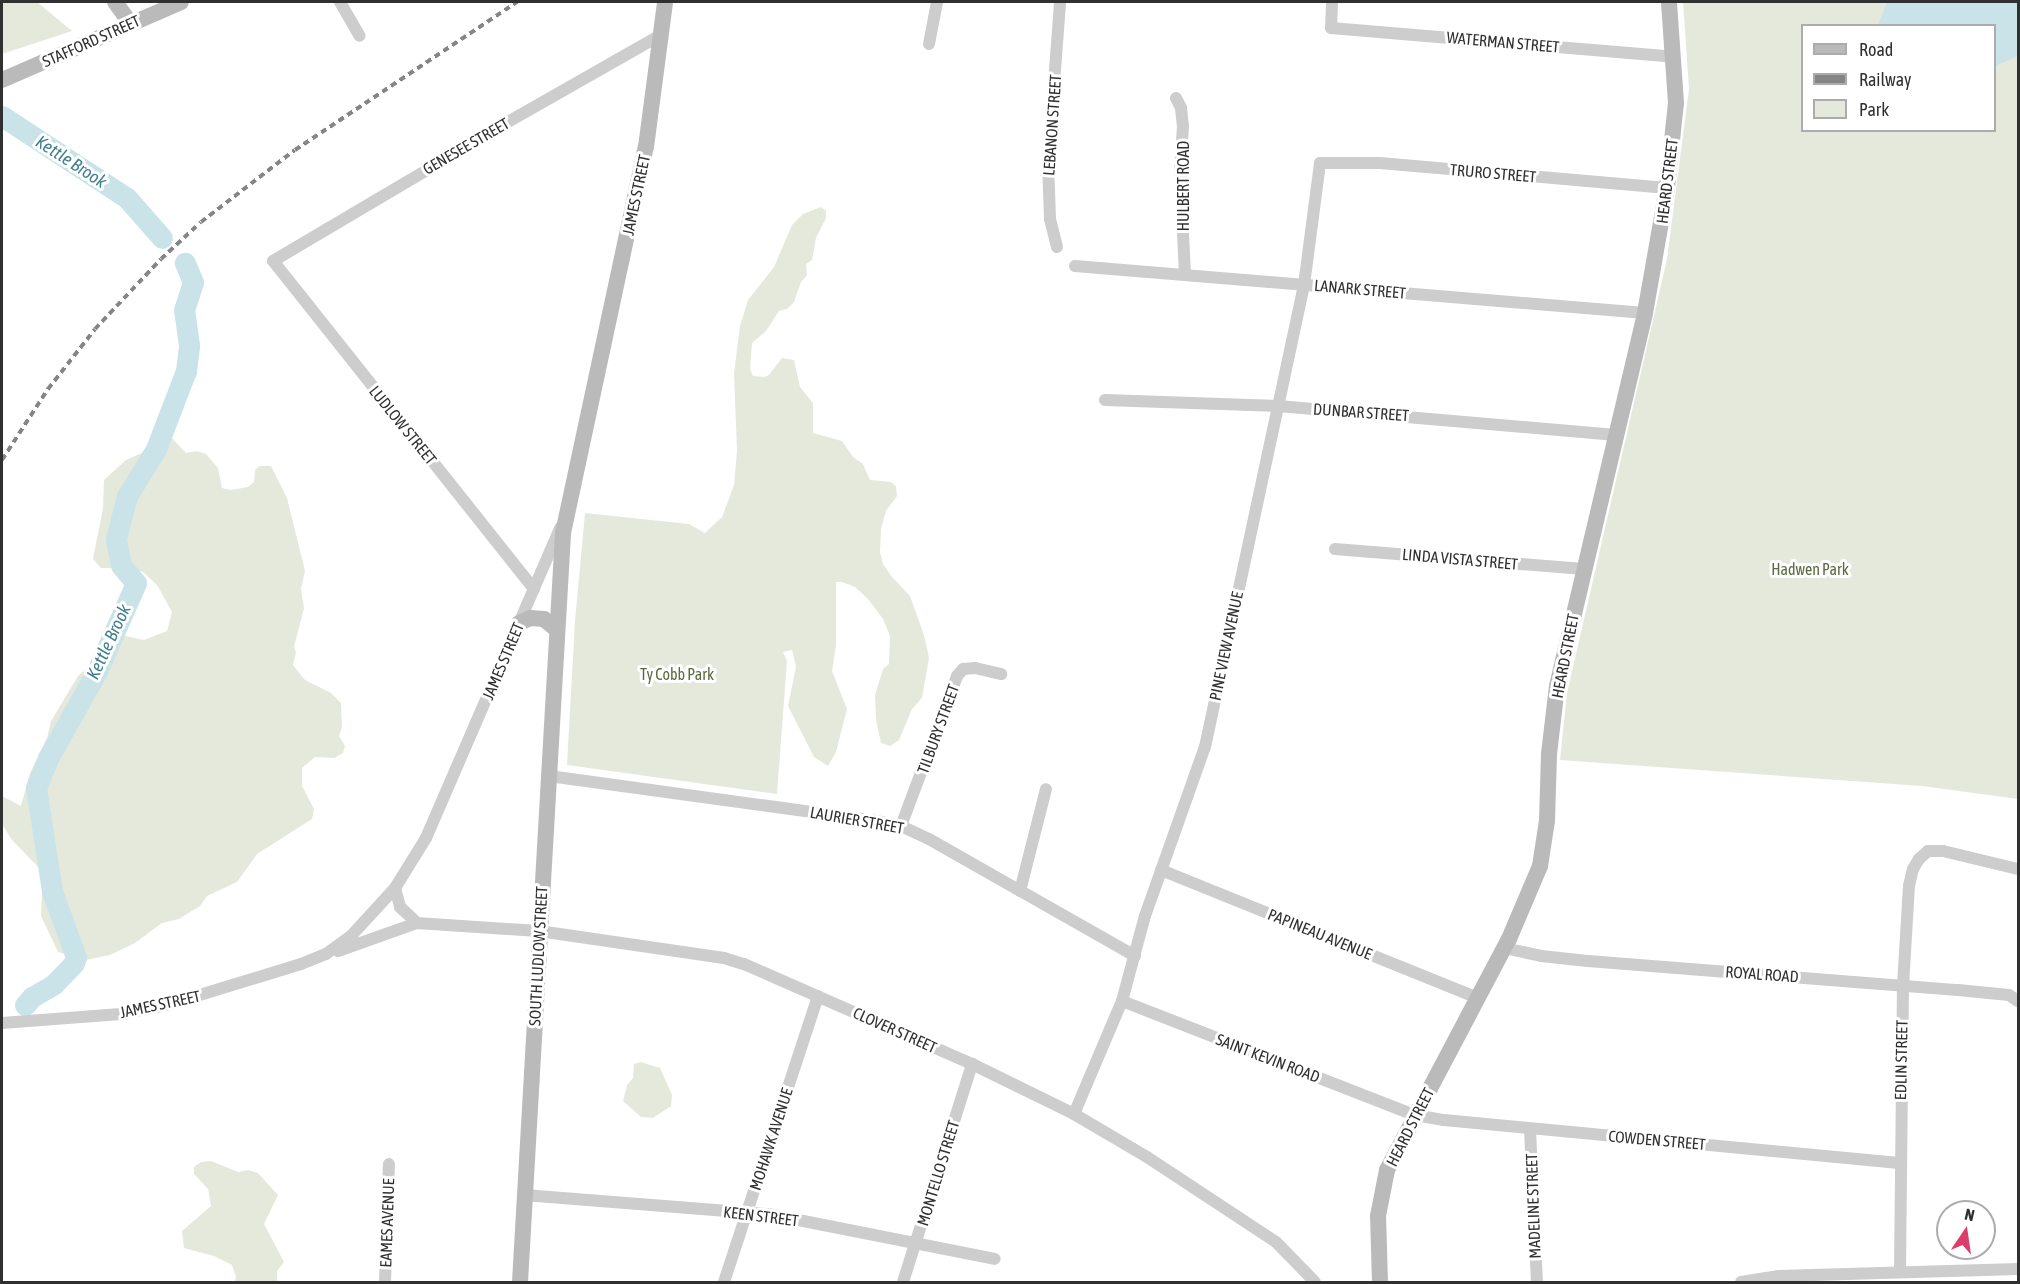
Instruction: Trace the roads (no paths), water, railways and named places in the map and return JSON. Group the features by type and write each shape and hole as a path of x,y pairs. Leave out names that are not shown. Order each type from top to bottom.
{"main road":[{"path":"115,2 130,23"},
{"name":"STAFFORD STREET","path":"2,80 181,2"},
{"name":"JAMES STREET","path":"566,514 646,147 665,2"},
{"name":"HEARD STREET","path":"1380,1282 1379,1201 1391,1161 1504,948 1536,876 1545,844 1549,754 1557,687 1645,313 1667,188 1676,103 1669,2"},
{"name":"SOUTH LUDLOW STREET","path":"520,1282 557,630 566,514"},
{"path":"519,623 530,618 544,619 557,630"}],"street":[{"path":"340,2 360,36"},
{"path":"929,44 937,2"},
{"name":"LEBANON STREET","path":"1057,247 1050,219 1048,163 1060,2"},
{"name":"WATERMAN STREET","path":"1332,2 1331,28 1674,57"},
{"name":"GENESEE STREET","path":"273,261 496,128 661,35"},
{"name":"HULBERT ROAD","path":"1176,98 1181,108 1183,126 1180,172 1185,275"},
{"name":"TRURO STREET","path":"1320,163 1380,163 1667,188"},
{"name":"PINE VIEW AVENUE","path":"1074,1114 1122,1001 1161,870 1205,747 1304,285 1320,163"},
{"name":"LUDLOW STREET","path":"273,261 534,589"},
{"name":"LANARK STREET","path":"1075,266 1645,313"},
{"name":"DUNBAR STREET","path":"1105,400 1278,406 1616,435"},
{"name":"JAMES STREET","path":"2,1023 121,1014 199,997 320,957 356,932 395,888 418,851 439,810 566,514"},
{"name":"LINDA VISTA STREET","path":"1335,549 1584,568"},
{"name":"TILBURY STREET","path":"901,826 957,676 963,669 975,668 1001,674"},
{"name":"LAURIER STREET","path":"549,776 872,820 901,826 923,835 1135,956"},
{"path":"1020,891 1046,789"},
{"name":"EDLIN STREET","path":"1900,1271 1899,1163 1903,986 1912,869 1925,854 1943,851 2019,869"},
{"name":"PAPINEAU AVENUE","path":"1161,870 1478,998"},
{"path":"395,888 400,906 417,923"},
{"name":"CLOVER STREET","path":"320,957 417,923 539,931 724,958 744,964 972,1064 1074,1114 1146,1157 1276,1242 1315,1282"},
{"name":"ROYAL ROAD","path":"1504,948 1541,956 1588,961 2009,995 2019,1000"},
{"name":"MOHAWK AVENUE","path":"724,1282 818,996"},
{"name":"SAINT KEVIN ROAD","path":"1122,1001 1415,1115"},
{"name":"MONTELLO STREET","path":"903,1282 972,1064"},
{"name":"COWDEN STREET","path":"1415,1115 1530,1129 1899,1163"},
{"name":"MADELINE STREET","path":"1530,1129 1537,1282"},
{"name":"EAMES AVENUE","path":"386,1282 389,1164"},
{"name":"KEEN STREET","path":"524,1195 747,1212 995,1259"},
{"path":"1741,1282 1761,1277 1900,1271 1960,1277 2019,1269"}],"water":[{"path":"1887,2 2018,2 2018,56 1996,66 1996,24 1878,24"}],"waterway":[{"name":"Kettle Brook","path":"2,116 127,198 162,238"},
{"name":"Kettle Brook","path":"25,1005 32,997 53,985 74,963 76,957 52,891 36,788 48,758 97,671 136,583 121,565 116,539 127,496 156,449 186,371 189,345 184,310 193,282 185,263"}],"railway":[{"path":"2,460 48,389 95,329 161,259 201,222 295,150 517,2"}],"park label":[{"name":"Hadwen Park","path":"1810,569"},
{"name":"Ty Cobb Park","path":"677,674"}]}
